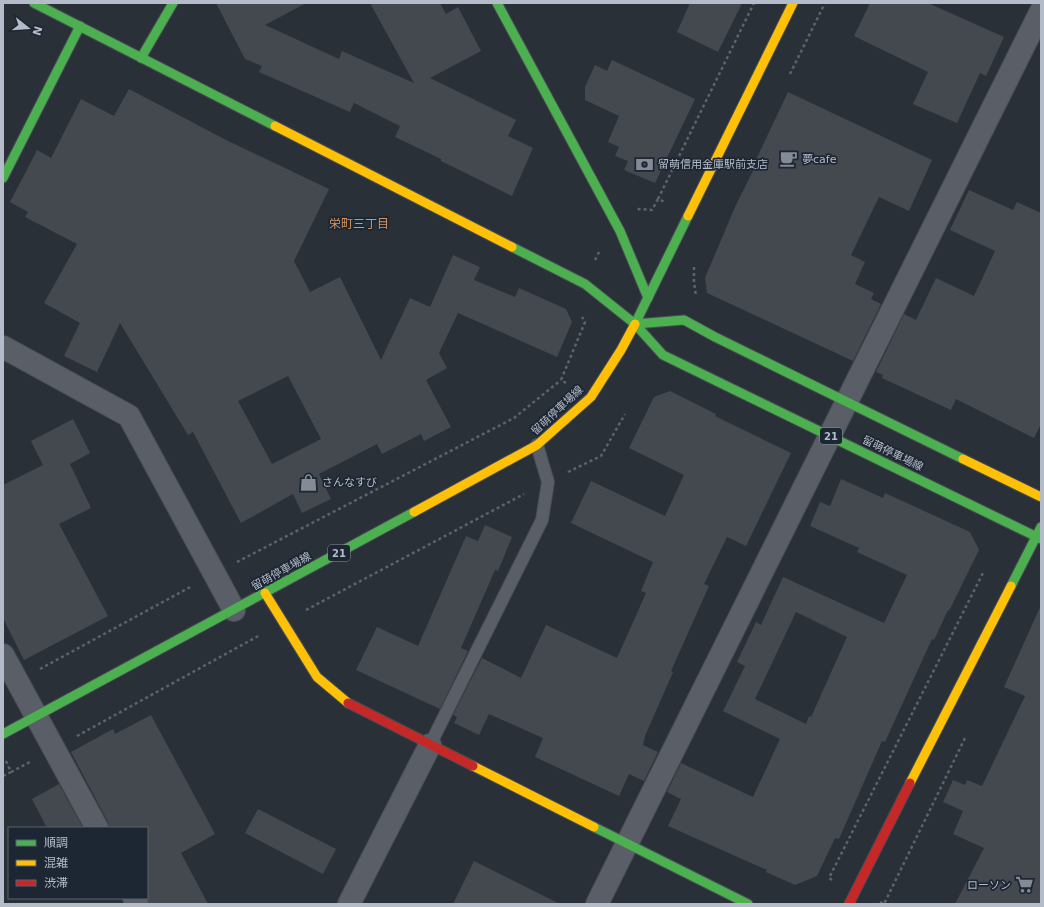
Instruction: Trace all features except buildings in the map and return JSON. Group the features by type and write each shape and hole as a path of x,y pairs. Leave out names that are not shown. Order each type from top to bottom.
{"street":[{"path":"34,3 585,284 634,324 684,320 715,337 1041,496"},
{"path":"141,58 173,3"},
{"path":"497,3 620,231 648,298"},
{"path":"634,324 793,3"},
{"path":"597,904 1041,11"},
{"path":"3,178 80,26"},
{"name":"留萌停車場線","path":"3,734 537,445 591,397 621,350 634,324 663,355 1039,538"},
{"path":"3,347 129,416 234,610"},
{"path":"849,904 1039,538 1041,527"},
{"path":"265,593 317,677 344,701 430,746 748,904"},
{"path":"3,655 38,716 96,827"},
{"path":"349,904 430,746"}],"lane":[{"path":"430,746 542,520 548,482 537,445"}],"path":[{"path":"658,199 754,3"},
{"path":"694,266 694,282 697,299"},
{"path":"18,681 215,574 514,418 561,380"},
{"path":"74,737 284,622 548,482 601,456 625,414"},
{"path":"3,756 11,772"},
{"path":"3,776 32,760"}],"traffic: fast":[{"path":"34,3 275,126"},
{"path":"141,58 173,3"},
{"path":"497,3 620,231 648,298"},
{"path":"3,178 80,26"},
{"path":"512,247 585,284 635,324 688,216"},
{"path":"635,324 684,320 715,337 963,459"},
{"path":"635,324 663,355 1041,539"},
{"path":"3,734 414,512"},
{"path":"1011,586 1041,527"},
{"path":"594,827 748,904"}],"traffic: slow":[{"path":"688,216 793,3"},
{"path":"275,126 512,247"},
{"path":"414,512 537,445 591,397 621,350 635,324"},
{"path":"963,459 1041,497"},
{"path":"910,783 1011,586"},
{"path":"265,593 317,677 348,703"},
{"path":"473,766 594,827"}],"traffic: jam":[{"path":"348,703 473,766"},
{"path":"849,904 910,783"}],"place":[{"name":"夢cafe","path":"789,159"},
{"name":"留萌信用金庫駅前支店","path":"645,164"},
{"name":"さんなすび","path":"309,482"},
{"name":"ローソン","path":"1024,885"}],"district":[{"name":"栄町三丁目","path":"359,224"}]}
